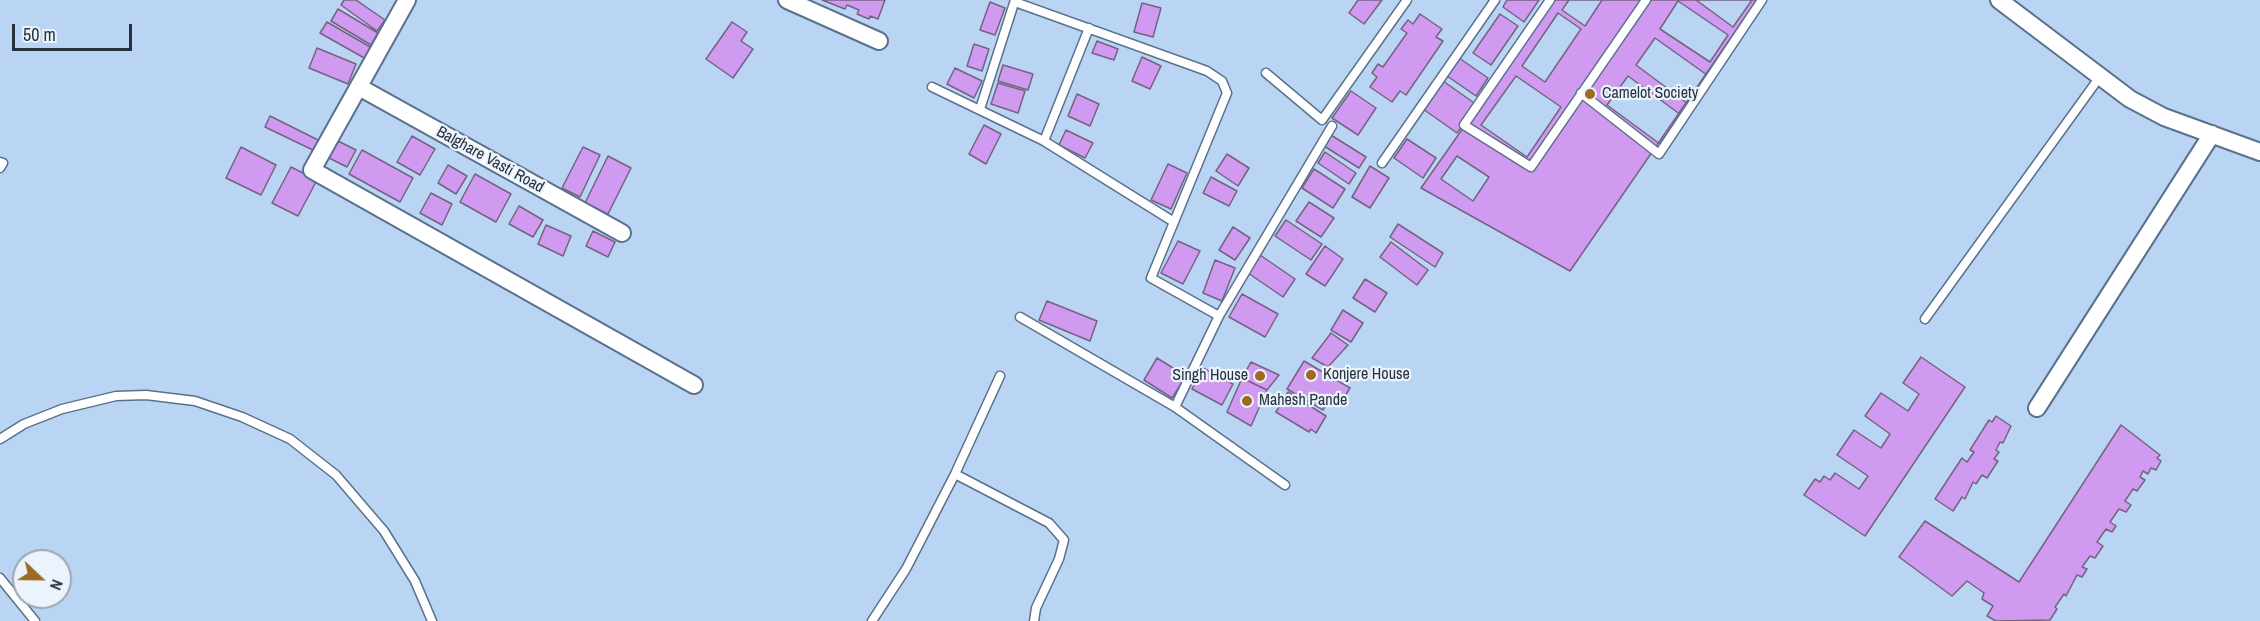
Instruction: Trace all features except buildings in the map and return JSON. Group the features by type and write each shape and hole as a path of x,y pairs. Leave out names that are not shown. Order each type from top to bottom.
{"street":[{"path":"407,0 312,170 694,385"},
{"path":"787,0 879,40"},
{"path":"1999,0 2099,78 2130,99 2164,117 2260,152"},
{"name":"Balghare Vasti Road","path":"359,87 622,233"},
{"path":"2037,408 2212,134"}],"lane":[{"path":"1266,73 1322,120 1407,0"},
{"path":"1382,163 1495,0"},
{"path":"1550,0 1464,125 1532,166 1646,0"},
{"path":"1581,93 1659,154 1762,0"},
{"path":"980,109 1015,1 1207,71 1222,81 1227,93 1151,278 1219,316"},
{"path":"1044,141 1089,28"},
{"path":"1925,319 2099,78"},
{"path":"932,87 1044,141 1174,222"},
{"path":"1175,407 1219,316 1332,126"},
{"path":"0,162 3,163 0,168"},
{"path":"1020,317 1175,407 1285,485"},
{"path":"872,621 906,568 955,474 999,376"},
{"path":"0,439 24,424 62,409 116,396 146,395 195,400 242,417 290,439 336,475 384,531 415,581 432,621"},
{"path":"955,474 1049,523 1064,540 1061,553 1036,608 1034,621"},
{"path":"0,578 35,621"}],"place":[{"name":"Camelot Society","path":"1590,94"},
{"name":"Konjere House","path":"1311,375"},
{"name":"Singh House","path":"1260,376"},
{"name":"Mahesh Pande","path":"1247,401"}]}
